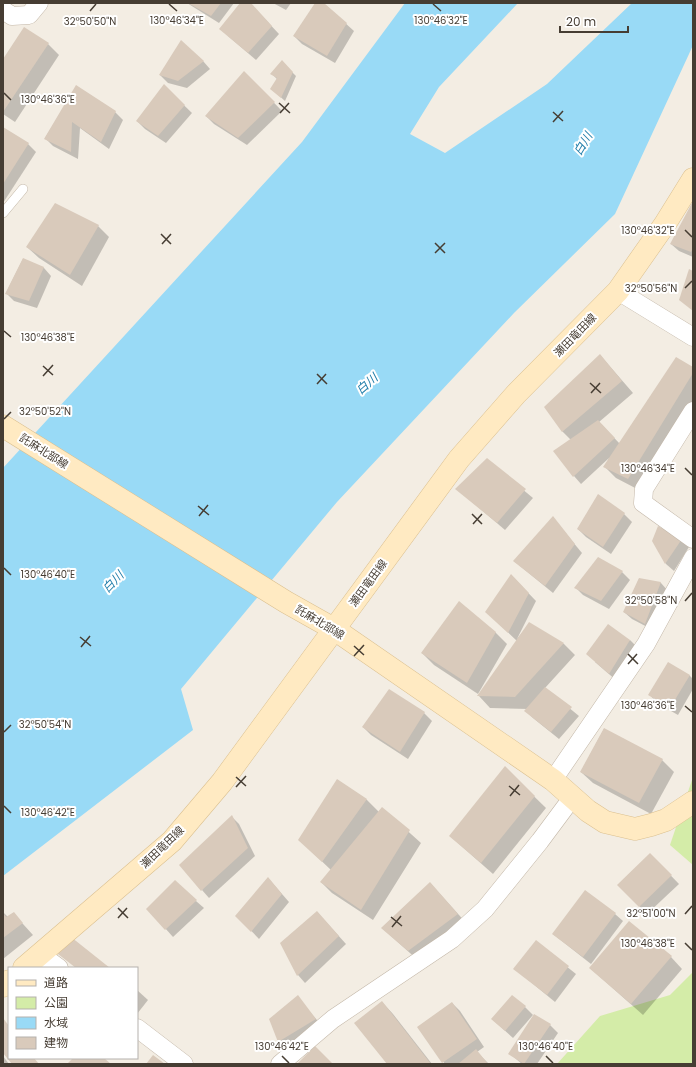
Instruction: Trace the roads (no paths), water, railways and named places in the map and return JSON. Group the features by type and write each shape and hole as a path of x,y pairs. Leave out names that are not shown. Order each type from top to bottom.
{"main road":[{"name":"瀬田竜田線","path":"25,967 172,841 222,782 459,459 516,394 618,291 665,224 693,179"},
{"name":"託麻北部線","path":"8,429 286,602 334,629 553,780 572,798 605,822 635,829 651,826 666,820 693,802"}],"street":[{"path":"3,10 12,16 30,15 39,3"},
{"path":"618,291 693,337"},
{"path":"693,411 644,489 642,503 693,539"},
{"path":"553,780 646,644 693,558"},
{"path":"280,1064 334,1020 452,939 484,909 540,841 572,798"},
{"path":"40,954 58,967"},
{"path":"138,1029 184,1064"}],"lane":[{"path":"3,213 23,189"}],"water":[{"name":"白川","path":"405,3 518,3 439,87 410,134 445,153 547,84 632,3 693,3 693,45 615,214 514,313 337,502 181,689 193,730 3,876 3,468 302,142"}]}
